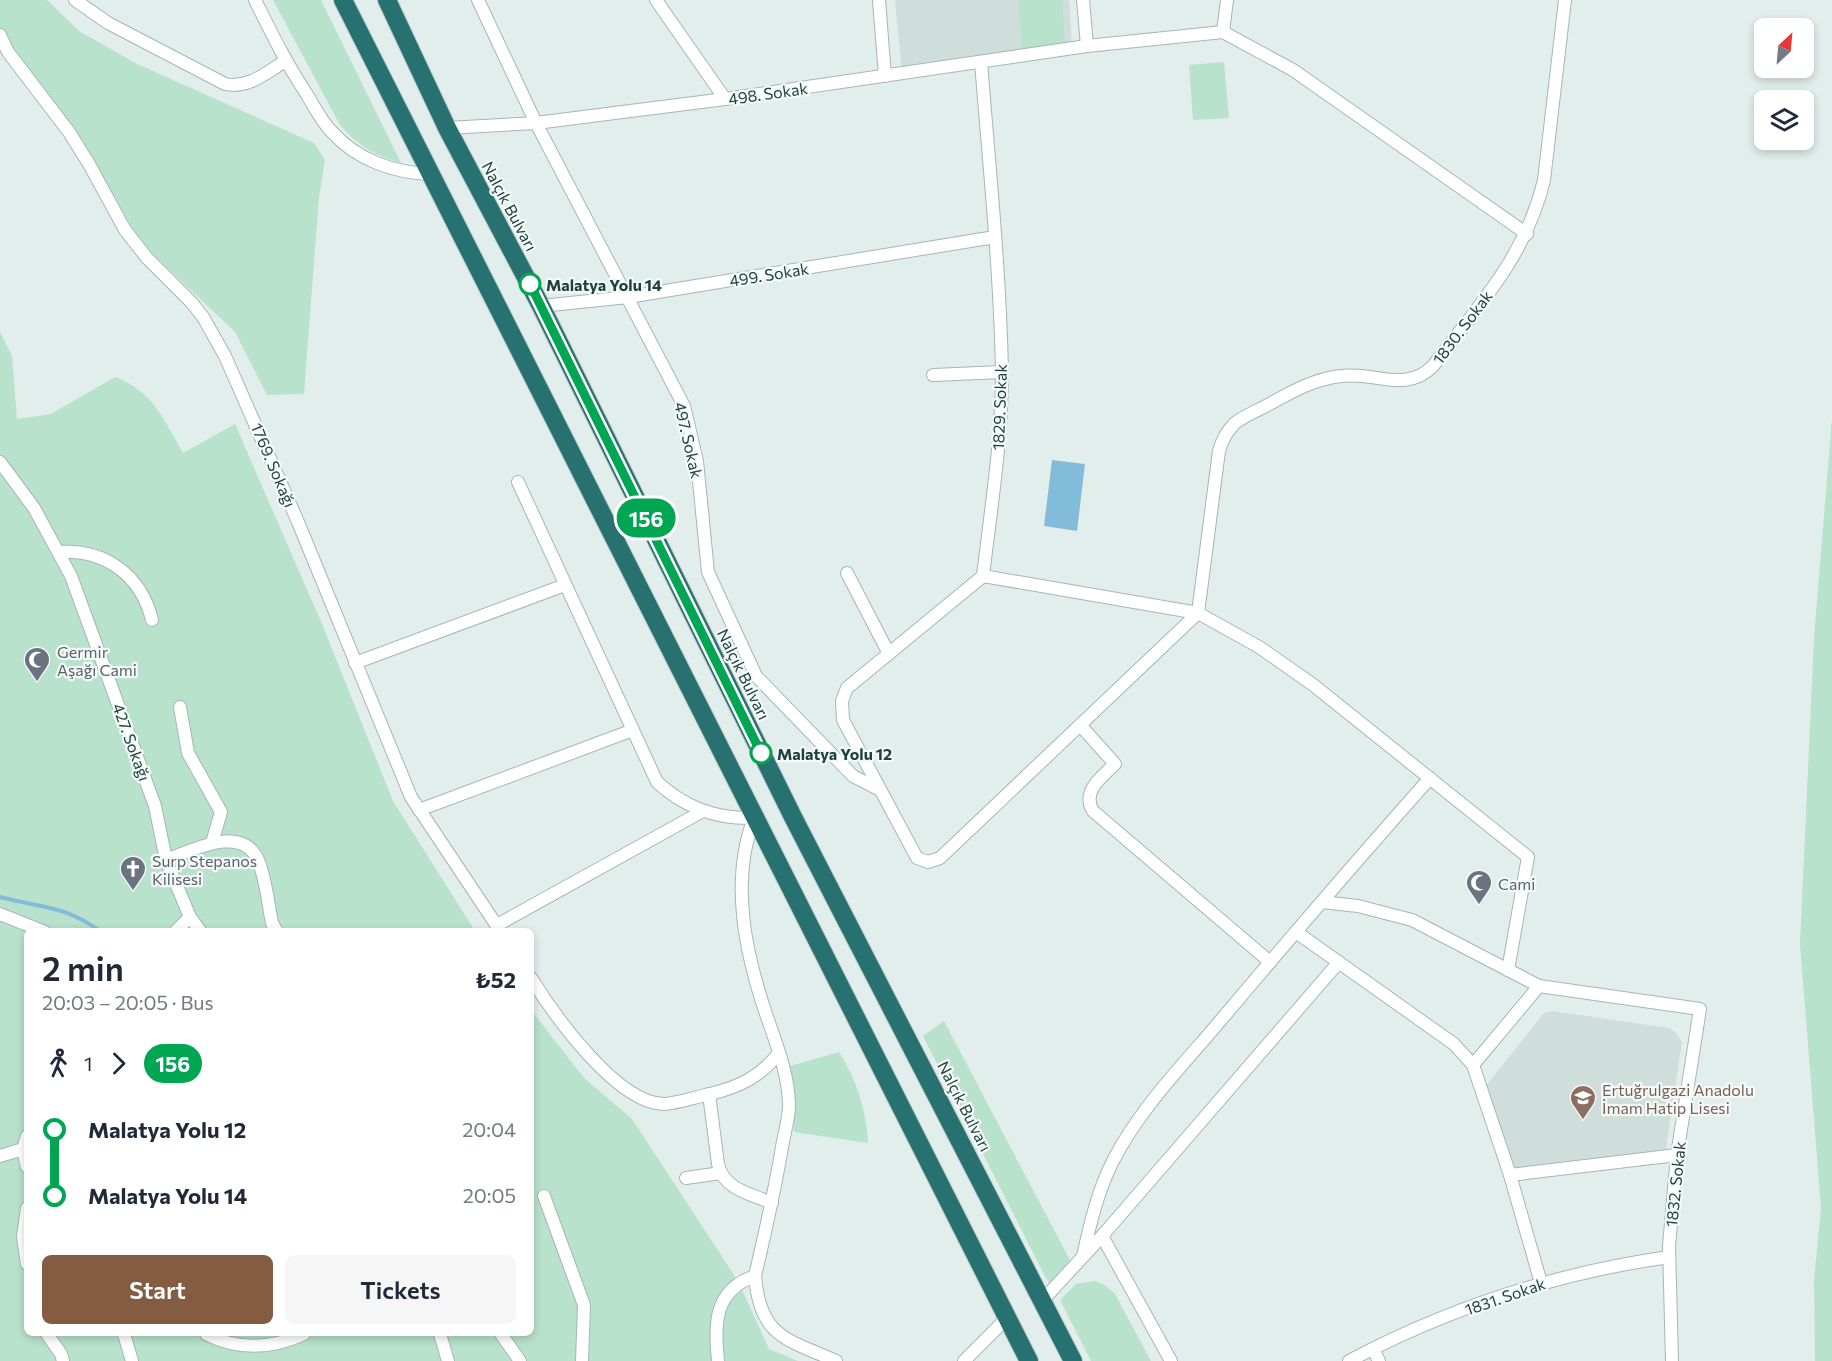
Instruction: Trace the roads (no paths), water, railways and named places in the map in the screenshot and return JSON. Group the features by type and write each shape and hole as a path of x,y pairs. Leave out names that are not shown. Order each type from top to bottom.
{"highway":[{"path":"344,0 1029,1361"},
{"name":"Nalçık Bulvarı","path":"387,0 447,128 541,306 793,817 1073,1361"}],"street":[{"path":"75,0 118,28 225,84 237,86 248,83 285,61"},
{"path":"255,0 285,61 330,130 364,157 390,168 417,174 431,174"},
{"name":"497. Sokak","path":"478,0 536,123 684,406 697,461 708,572 756,676 853,776 880,790"},
{"path":"656,0 725,99"},
{"path":"879,0 885,76"},
{"path":"1083,0 1086,46"},
{"path":"1227,0 1223,32 1271,56 1293,70 1527,234"},
{"name":"1830. Sokak","path":"1198,613 1217,459 1221,443 1230,429 1241,419 1297,389 1328,378 1366,375 1406,381 1422,376 1433,366 1509,266 1527,234 1544,180 1565,0"},
{"name":"498. Sokak","path":"447,128 536,123 725,99 1086,46 1223,32"},
{"name":"1769. Sokağı","path":"0,35 8,52 50,105 84,156 125,230 147,258 192,303 212,332 244,396 298,522 411,797 499,928"},
{"name":"1829. Sokak","path":"981,62 995,237 1002,372 999,439 983,576"},
{"name":"499. Sokak","path":"541,306 628,297 995,237"},
{"path":"933,375 1002,372"},
{"name":"427. Sokağı","path":"0,462 34,508 59,552 81,600 155,806 166,860 190,917 198,928"},
{"path":"518,482 657,782 675,797 703,811 724,817 754,818 743,858 741,885 745,924 753,972 779,1053 789,1107 772,1203 755,1276 760,1309 774,1330 787,1339 836,1361"},
{"path":"59,552 92,554 120,568 141,591 152,620"},
{"path":"847,573 889,654"},
{"path":"1198,613 940,858 933,861 917,858 843,720 842,701 847,688 983,576 1198,613 1258,647 1312,684 1528,857 1508,970"},
{"path":"355,663 565,585"},
{"path":"180,707 188,753 221,812 212,843"},
{"path":"1081,726 1115,764 1091,788 1089,801 1093,811 1270,962"},
{"path":"419,810 633,730"},
{"path":"1083,1256 1100,1193 1119,1150 1150,1105 1270,962 1430,778"},
{"path":"499,928 703,811"},
{"path":"166,860 212,843 237,842 253,852 259,863 275,928"},
{"path":"1322,902 1358,906 1412,920 1539,986 1473,1065"},
{"path":"0,914 35,928"},
{"path":"179,928 190,917"},
{"path":"1296,932 1454,1044 1473,1065 1510,1175 1541,1283"},
{"path":"1043,1300 1102,1236 1339,962"},
{"path":"534,983 555,1016 617,1084 631,1094 648,1101 665,1104 745,1083 764,1070 779,1053"},
{"name":"1832. Sokak","path":"1539,986 1700,1009 1677,1155 1669,1257 1671,1361"},
{"path":"709,1094 721,1173 729,1184 772,1203"},
{"path":"24,1146 24,1154"},
{"path":"0,1156 23,1149"},
{"path":"1510,1175 1677,1155"},
{"path":"686,1178 721,1173"},
{"path":"544,1196 584,1305 582,1361"},
{"path":"1102,1236 1171,1361"},
{"name":"1831. Sokak","path":"1349,1361 1452,1314 1541,1283 1596,1269 1669,1257"},
{"path":"718,1361 719,1308 733,1288 747,1278 755,1276"},
{"path":"964,1361 1007,1318"},
{"path":"48,1336 61,1354 63,1361"},
{"path":"125,1336 132,1361"},
{"path":"211,1336 227,1343 254,1347 280,1343 299,1336"},
{"path":"441,1336 448,1361"},
{"path":"502,1336 520,1361"},
{"path":"1373,1349 1379,1361"}],"water":[{"path":"1052,460 1085,464 1077,531 1044,526"}],"waterway":[{"path":"0,897 52,908 76,917 95,928"}],"place":[{"name":"Malatya Yolu 14","path":"530,284"},
{"name":"Germir Aşağı Cami","path":"37,683"},
{"name":"Malatya Yolu 12","path":"761,753"},
{"name":"Surp Stepanos Kilisesi","path":"133,892"},
{"name":"Cami","path":"1479,906"},
{"name":"Ertuğrulgazi Anadolu İmam Hatip Lisesi","path":"1583,1121"}]}
